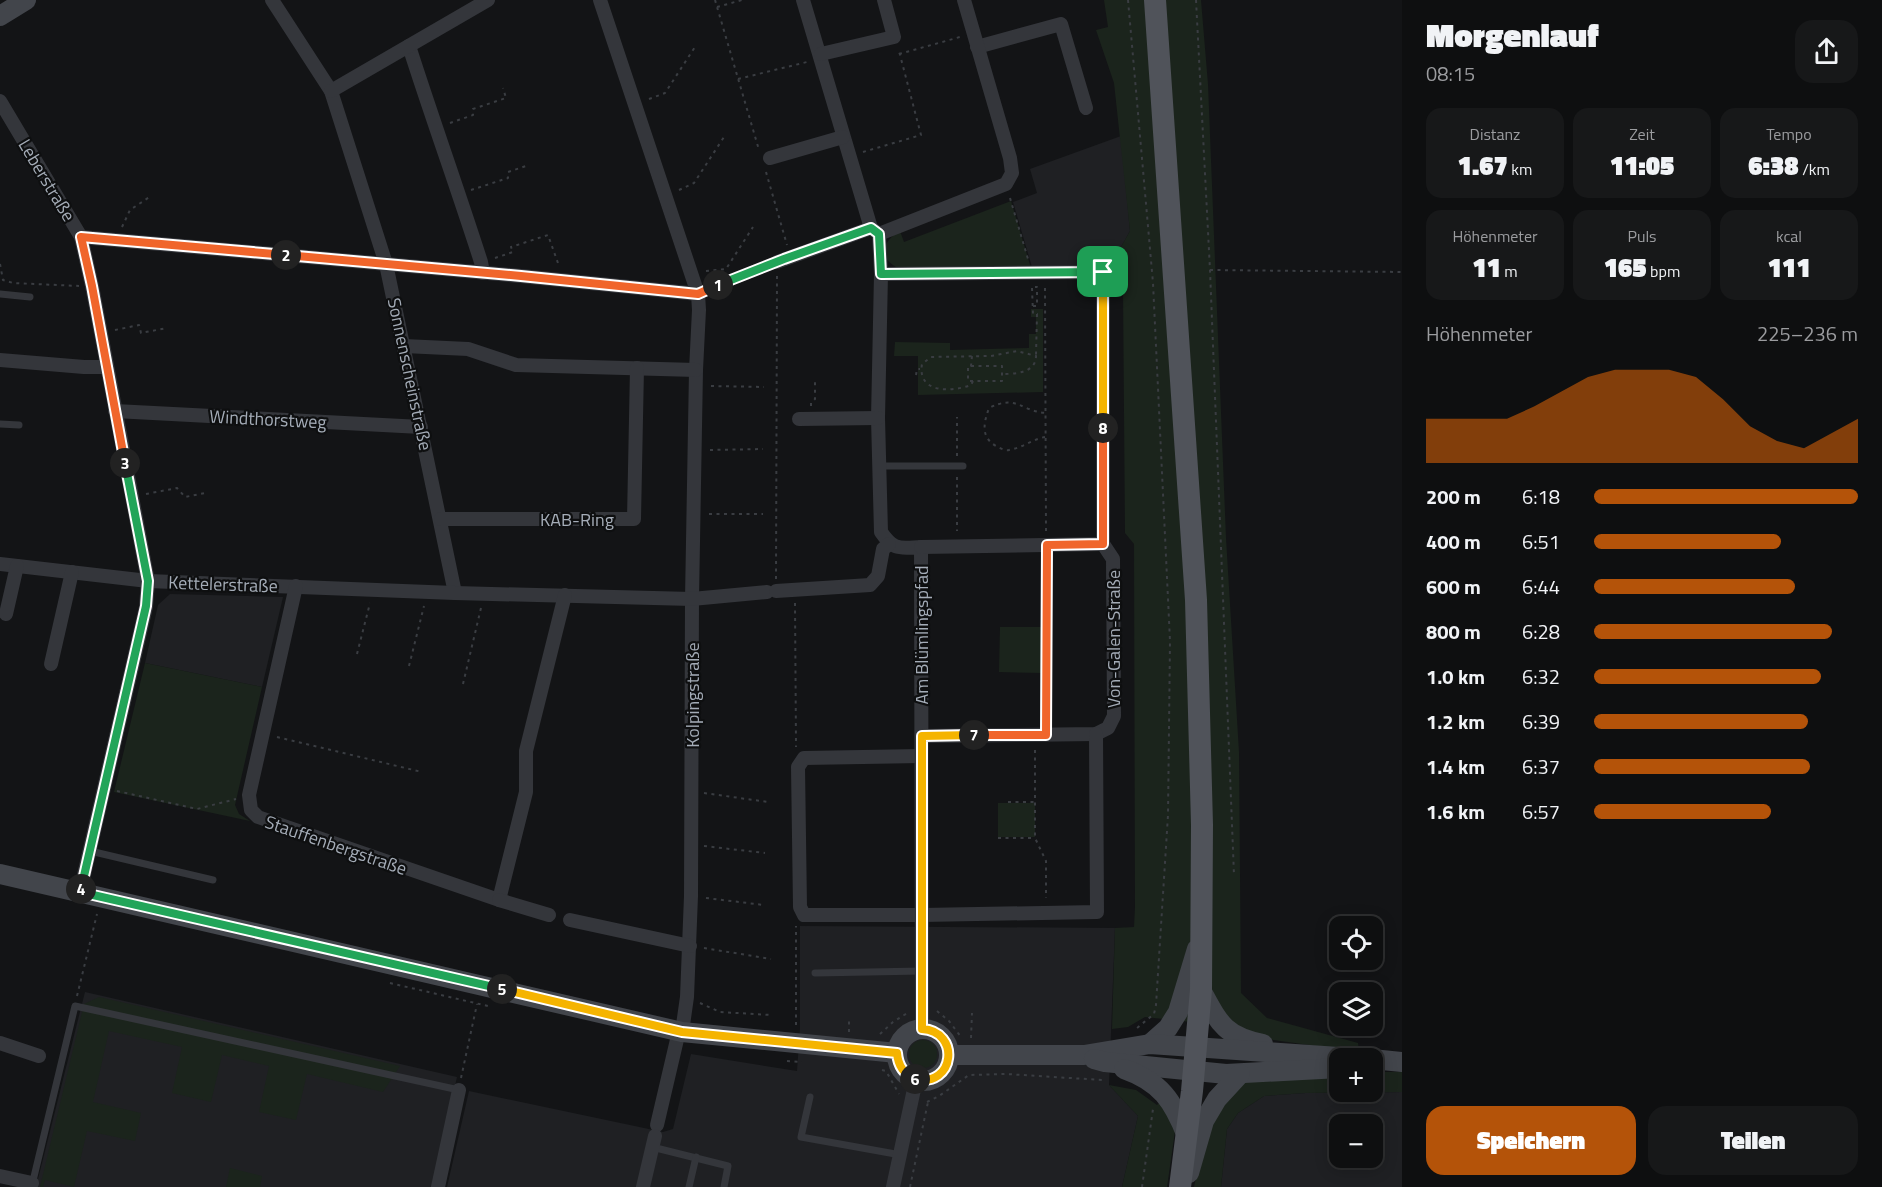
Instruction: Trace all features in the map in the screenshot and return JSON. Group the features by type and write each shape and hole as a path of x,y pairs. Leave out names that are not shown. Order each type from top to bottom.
{"main road":[{"path":"1155,0 1196,600 1202,825 1201,990 1183,1187"}],"street":[{"path":"0,16 26,0"},
{"name":"Sonnenscheinstraße","path":"272,0 331,91 386,264 455,593"},
{"path":"331,91 488,0"},
{"name":"Kolpingstraße","path":"600,0 691,272 698,294 699,310 692,598 692,844 687,997 681,1031 643,1187"},
{"path":"692,598 870,585 878,576 883,549 889,544 881,532 878,418 881,274 875,231 849,156 803,0"},
{"path":"821,56 894,37 884,0"},
{"path":"777,262 875,231 1006,184 1012,173 1010,158 964,0"},
{"path":"975,40 1061,24 1086,108"},
{"path":"409,46 460,194 482,267"},
{"name":"Leberstraße","path":"0,101 81,237 148,581 146,606 80,892"},
{"path":"765,160 843,136"},
{"path":"81,237 386,264 482,267 563,280 698,294"},
{"path":"881,274 1103,272 1103,544 921,547"},
{"path":"404,346 468,349 516,365 696,370"},
{"path":"0,360 107,367"},
{"name":"KAB-Ring","path":"441,519 634,519 637,368"},
{"name":"Windthorstweg","path":"115,411 421,428"},
{"path":"805,419 878,418"},
{"name":"Am Blümlingspfad","path":"889,544 899,548 921,547 922,1029"},
{"name":"Von-Galen-Straße","path":"922,736 1096,734 1108,728 1114,716 1113,559 1103,544"},
{"name":"Kettelerstraße","path":"0,564 148,581 455,593 692,598"},
{"path":"6,614 17,566"},
{"path":"51,664 72,572"},
{"name":"Stauffenbergstraße","path":"296,586 249,795 251,810 258,817 549,915"},
{"path":"499,900 526,792 526,751 565,595"},
{"path":"921,756 804,758 798,767 800,907 804,915 1097,912 1096,734"},
{"path":"0,874 681,1031 795,1053 897,1053"},
{"path":"570,920 690,946"},
{"path":"1150,1044 1168,1028 1178,1012 1202,930"},
{"path":"1201,990 1214,1014 1227,1029 1242,1039 1309,1054"},
{"path":"922,1029 939,1035 948,1047 949,1055 947,1064 938,1076 925,1081 916,1080 907,1075 901,1068 897,1053 904,1038 922,1029"},
{"path":"0,1043 39,1056"},
{"path":"949,1055 1084,1055 1150,1044 1329,1056"},
{"path":"1084,1055 1105,1071 1138,1074 1165,1093 1177,1111 1187,1136"},
{"path":"1383,1060 1402,1063"},
{"path":"1383,1065 1402,1063"},
{"path":"1105,1071 1194,1071 1240,1074 1329,1069"},
{"path":"1183,1187 1204,1121 1217,1099 1240,1074"},
{"path":"893,1187 916,1080"},
{"path":"438,1187 459,1089"},
{"path":"0,1176 32,1185"}],"lane":[{"path":"0,294 30,297"},
{"path":"0,424 19,426"},
{"path":"879,466 960,466"},
{"path":"90,851 213,880"},
{"path":"815,973 922,971"},
{"path":"32,1185 75,1006 459,1089"},
{"path":"810,1097 801,1137 901,1155"},
{"path":"655,1136 696,1157 728,1166 723,1187"},
{"path":"688,1187 696,1157"}],"path":[{"path":"715,0 765,160 791,256"},
{"path":"717,7 742,0"},
{"path":"1128,0 1153,283 1170,641 1168,815 1154,1014"},
{"path":"1196,0 1210,270 1234,875"},
{"path":"849,156 921,135 894,37"},
{"path":"900,54 975,40"},
{"path":"634,104 665,93 695,47"},
{"path":"738,79 821,56"},
{"path":"436,128 473,115 473,109 506,98 503,88"},
{"path":"665,194 694,183 724,137"},
{"path":"460,194 508,178 508,172 529,165"},
{"path":"1006,184 1039,272 1046,412 1047,545 1035,838 1046,861 1047,914"},
{"path":"115,240 130,210 151,196"},
{"path":"691,272 726,269 753,227"},
{"path":"482,267 513,252 511,247 548,234 563,280"},
{"path":"698,294 777,262 772,592"},
{"path":"0,264 3,280 14,283 74,286 91,284"},
{"path":"1210,270 1402,272"},
{"path":"1002,374 1024,371 1034,365 1037,360 1037,314 1033,314 1032,306 1032,287 1037,287 1037,306 1032,306"},
{"path":"100,333 139,325 141,333 167,328"},
{"path":"916,375 917,369 921,369 926,360 931,357 991,356 1017,351 1036,356"},
{"path":"972,356 972,366"},
{"path":"968,366 1002,366 1002,374 1002,381 968,381 968,366"},
{"path":"921,369 926,382 939,389 963,388 971,385 973,381"},
{"path":"805,419 815,399 815,380"},
{"path":"696,386 764,387"},
{"path":"1046,412 1032,411 1015,402 1000,403 990,408 985,420 984,432 987,439 1004,450 1046,437"},
{"path":"957,417 960,466 957,546"},
{"path":"695,450 762,449"},
{"path":"131,498 177,488 185,497 205,493"},
{"path":"694,514 763,514"},
{"path":"357,654 374,589"},
{"path":"409,666 428,591"},
{"path":"795,591 796,750 804,758"},
{"path":"463,684 484,593"},
{"path":"263,733 422,772"},
{"path":"105,789 197,809 249,795"},
{"path":"692,791 768,802"},
{"path":"1008,802 1035,802"},
{"path":"999,838 1035,838"},
{"path":"692,844 765,854"},
{"path":"691,896 764,905"},
{"path":"75,1006 101,897"},
{"path":"795,1053 796,923 804,915"},
{"path":"690,946 771,959"},
{"path":"459,1089 481,984"},
{"path":"687,997 720,1012 771,1015"},
{"path":"971,1042 972,1013"},
{"path":"849,1019 849,1035"},
{"path":"969,1075 1105,1071"},
{"path":"1142,1187 1155,1101"},
{"path":"910,1187 928,1102"}],"shaded area":[{"path":"1104,0 1201,0 1208,84 1226,538 1239,752 1241,993 1267,1018 1358,1043 1359,1048 1330,1048 1259,1038 1237,1027 1145,1017 1128,1027 1112,1029 1115,928 1134,927 1135,907 1134,544 1125,533 1123,289 1117,254 1130,231 1114,83 1096,30 1108,27"},
{"path":"1121,136 1130,231 1117,254 1088,253 1078,267 1032,267 1013,202 1037,193 1030,169"},
{"path":"1011,201 1031,268 896,267 890,263 885,254 890,239 900,231 904,242"},
{"path":"1031,309 1043,309 1043,392 918,395 918,356 894,356 895,342 950,343 950,350 1029,348 1029,334 1036,334 1036,317 1031,317"},
{"path":"170,594 283,597 262,687 145,663 158,605"},
{"path":"1000,627 1044,627 1043,673 999,672"},
{"path":"145,663 262,687 235,805 239,814 250,821 114,792"},
{"path":"998,803 1035,803 1035,837 998,837"},
{"path":"800,926 1115,928 1109,1085 1138,1116 1122,1187 447,1187 469,1091 663,1132 673,1129 691,1054 797,1071 800,1028"},
{"path":"85,992 457,1077 432,1187 36,1187"},
{"path":"99,997 400,1066 383,1092 307,1074 296,1120 259,1112 269,1066 222,1055 211,1102 172,1093 182,1047 109,1031 93,1102 141,1113 135,1141 87,1131 74,1187 45,1180 43,1187 40,1187 84,1004"},
{"path":"923,1040 933,1044 937,1054 933,1064 923,1068 913,1064 909,1054 913,1044"},
{"path":"1329,1072 1329,1093 1264,1096 1238,1113 1227,1129 1221,1187 1194,1187 1203,1146 1213,1116 1243,1083"},
{"path":"1383,1072 1402,1072 1402,1092 1383,1092"},
{"path":"1109,1085 1136,1090 1157,1105 1162,1100 1175,1131 1167,1187 1122,1187 1138,1116"},
{"path":"1383,1092 1402,1092 1402,1187 1221,1187 1227,1129 1238,1113 1264,1096 1329,1093 1329,1102 1383,1102"},
{"path":"230,1168 262,1176 260,1187 226,1187"}],"route":[{"path":"871,228 879,234 881,274 1103,272 1103,544 1047,545 1046,735 922,736 922,1029 939,1035 948,1047 947,1064 938,1076 925,1081 911,1078 901,1068 897,1053 682,1032 80,892 146,606 148,581 81,237 698,294 784,259 871,228"}]}
